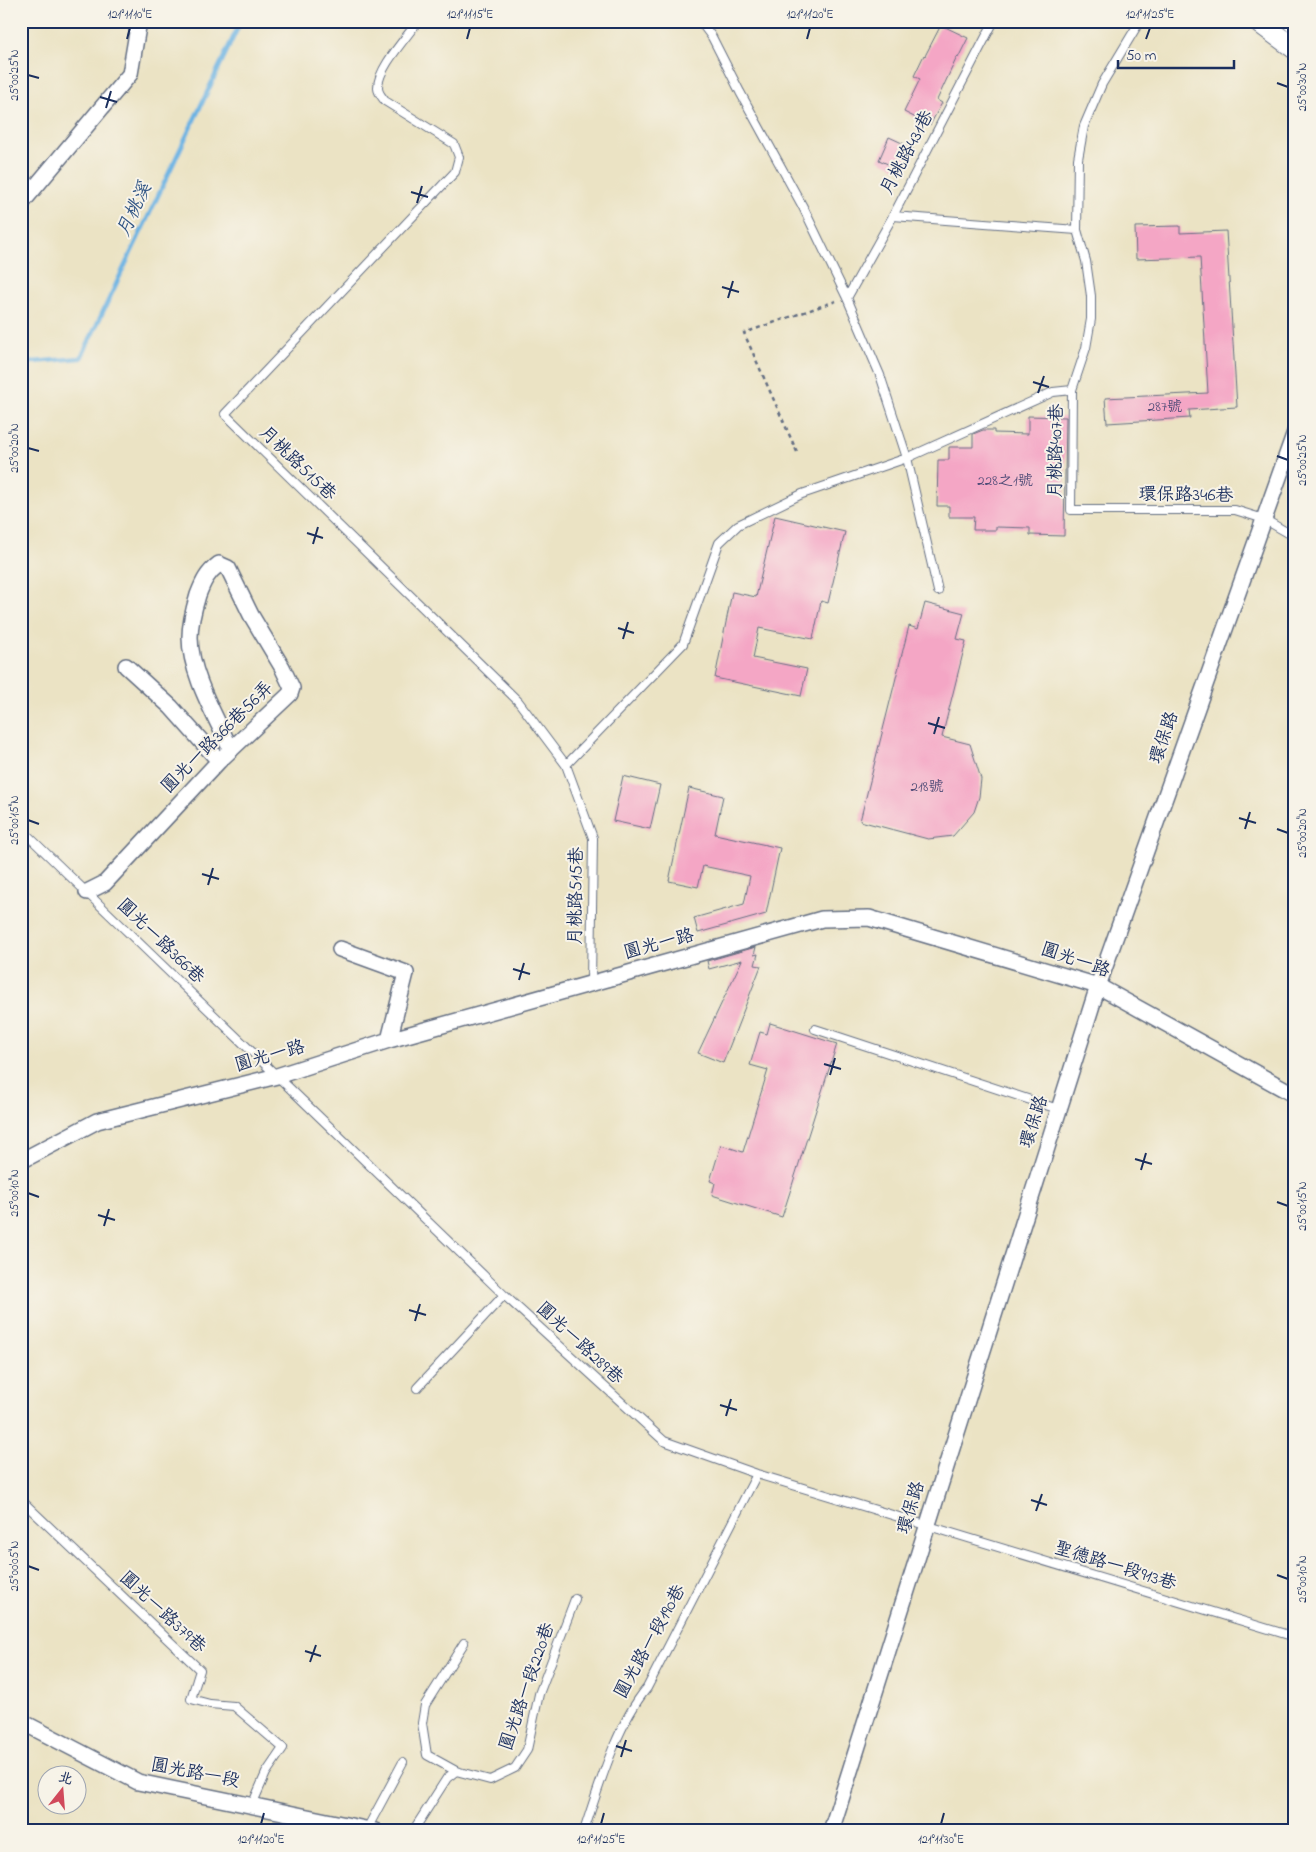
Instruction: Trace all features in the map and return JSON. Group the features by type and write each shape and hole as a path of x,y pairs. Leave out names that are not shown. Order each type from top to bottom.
{"street":[{"path":"21,204 130,74 139,21"},
{"path":"1257,21 1295,49"},
{"path":"1292,21 1295,24"},
{"name":"環保路","path":"831,1831 1098,986 1197,702 1295,432"},
{"name":"圓光一路366巷56弄","path":"87,892 105,883 219,761 232,750 278,707 290,694 292,688 282,667 251,615 228,568 219,564 204,578 195,604 190,637 194,663 203,689 232,750"},
{"path":"126,666 172,707 219,761"},
{"name":"圓光一路","path":"21,1161 97,1122 277,1076 388,1040 822,919 869,918 1098,986 1295,1095"},
{"path":"340,949 406,973 388,1040"},
{"name":"圓光路一段","path":"24,1722 138,1782 371,1830"}],"lane":[{"name":"月桃路515巷","path":"418,21 380,73 377,87 385,101 454,144 460,157 455,172 224,414 518,701 566,765 592,838 591,983"},
{"path":"700,21 712,38 803,207 847,298 880,375 907,458 938,590"},
{"name":"月桃路431巷","path":"847,298 994,21"},
{"name":"月桃路407巷","path":"1071,510 1072,390 1086,348 1091,319 1091,296 1086,261 1076,230 1078,159 1084,126 1102,84 1140,21"},
{"path":"892,216 1076,230"},
{"path":"566,765 683,644 719,542 738,525 802,494 907,458 1053,392 1072,390"},
{"name":"環保路346巷","path":"1071,510 1236,510 1264,519 1295,537"},
{"name":"圓光一路366巷","path":"21,829 277,1076"},
{"path":"815,1029 1058,1109"},
{"name":"圓光一路289巷","path":"277,1076 504,1295 664,1441 757,1474 926,1526"},
{"path":"417,1388 504,1295"},
{"name":"圓光路一段190巷","path":"584,1831 605,1769 635,1702 647,1688 757,1474"},
{"name":"圓光一路379巷","path":"21,1500 200,1670 191,1699 210,1704 234,1706 283,1748 266,1773 252,1805"},
{"name":"聖德路一段913巷","path":"926,1526 1295,1637"},
{"name":"圓光路一段220巷","path":"464,1643 425,1705 422,1723 427,1755 456,1770 490,1780 515,1768 526,1750 539,1694 575,1599"},
{"path":"21,1745 24,1722"},
{"path":"371,1830 403,1762"},
{"path":"413,1831 447,1778 456,1770"}],"path":[{"path":"797,452 744,333 847,298"}],"building":[{"path":"941,25 968,38 937,100 942,103 930,125 904,112 920,79 914,76"},
{"path":"889,137 913,148 903,171 879,160"},
{"path":"1180,226 1180,233 1226,231 1237,407 1189,410 1190,418 1107,423 1105,398 1208,393 1200,257 1136,259 1135,227"},
{"path":"1028,416 1066,417 1064,536 1030,535 1030,528 996,527 996,530 973,530 974,517 949,517 949,506 937,506 938,460 949,460 949,447 973,447 973,434 983,430 994,430 994,433 1028,434"},
{"path":"775,516 845,532 828,603 821,601 813,639 759,628 753,658 807,669 801,696 715,678 732,592 756,597"},
{"path":"925,603 964,613 957,639 966,641 942,737 970,744 981,779 979,797 974,812 953,836 928,839 860,821 909,626 918,629"},
{"path":"623,776 660,785 650,829 613,821"},
{"path":"689,788 723,796 715,834 780,848 766,914 698,933 694,918 744,904 750,876 703,866 698,887 669,881"},
{"path":"756,947 754,955 758,954 755,965 761,966 723,1063 698,1053 742,960 709,969 707,961"},
{"path":"770,1023 837,1044 782,1217 712,1195 715,1183 710,1181 721,1145 743,1152 768,1070 750,1065 760,1032 767,1034"}],"waterway":[{"name":"月桃溪","path":"21,363 81,358 241,21"}]}
